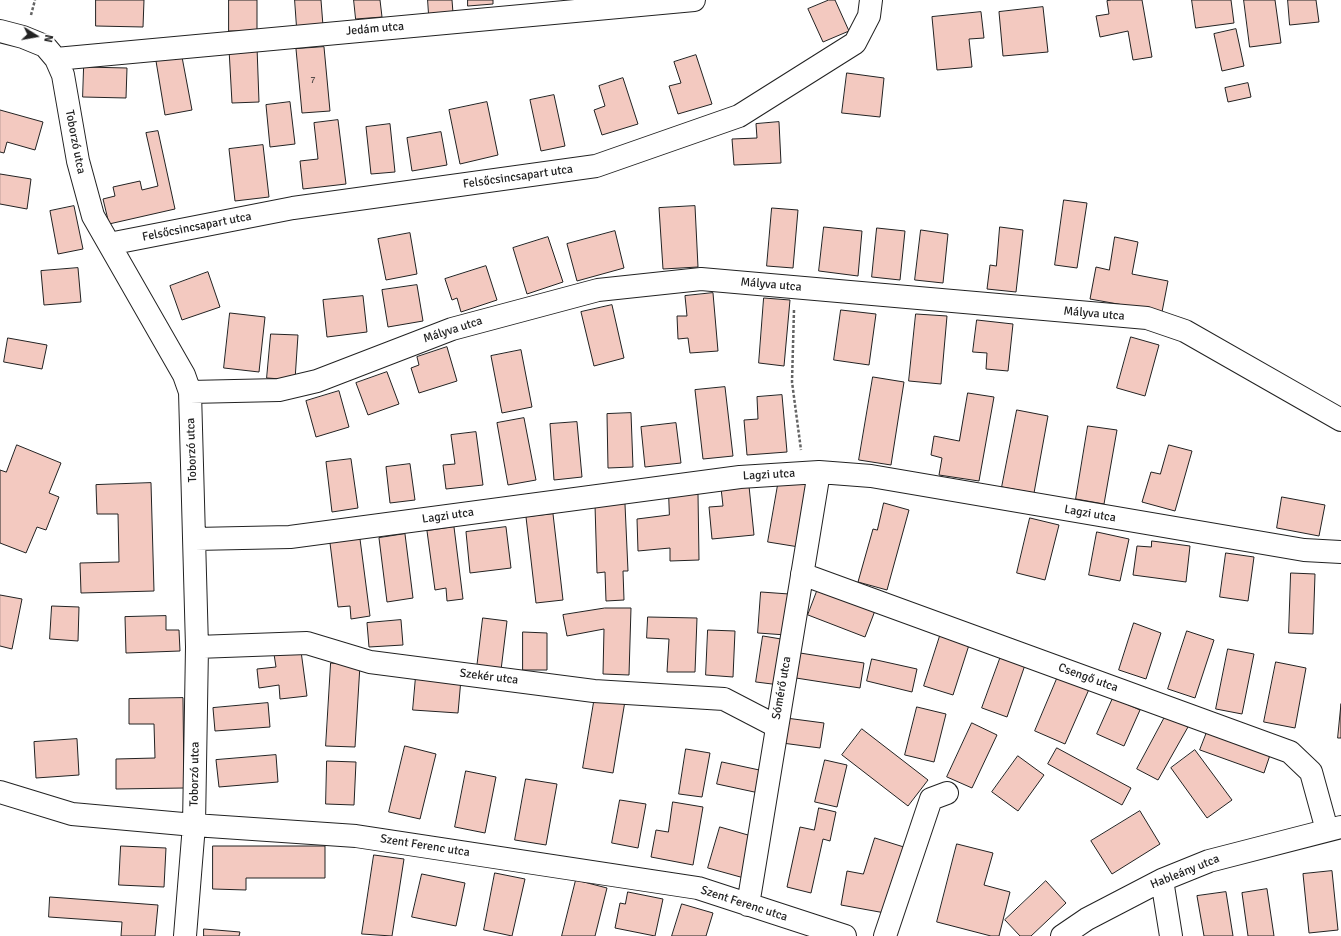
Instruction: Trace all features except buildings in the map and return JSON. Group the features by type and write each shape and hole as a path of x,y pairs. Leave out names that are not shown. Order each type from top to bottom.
{"street":[{"name":"Jedám utca","path":"56,59 694,0"},
{"name":"Felsőcsincsapart utca","path":"109,244 293,208 596,166 739,116 855,43 869,16 871,0"},
{"name":"Toborzó utca","path":"0,31 23,37 45,46 56,59 63,75 78,161 93,216 184,375 190,392 197,647 194,825 185,936"},
{"name":"Mályva utca","path":"190,392 279,390 317,381 452,329 598,290 701,279 1148,318 1185,331 1341,420"},
{"name":"Lagzi utca","path":"195,539 290,537 740,477 812,472 871,476 1304,550 1341,552"},
{"name":"Sómérő utca","path":"748,905 802,574 812,472"},
{"name":"Csengő utca","path":"802,574 1290,752 1311,772 1334,829"},
{"name":"Szekér utca","path":"197,647 307,643 370,662 594,691 724,699 776,726"},
{"name":"Szent Ferenc utca","path":"0,792 72,814 194,825 356,836 698,888 845,936"},
{"path":"885,936 931,799 948,793"},
{"name":"Hableány utca","path":"1062,936 1087,919 1162,880 1209,860 1334,829"},
{"path":"1162,880 1171,936"}],"path":[{"path":"794,288 792,382 812,472"}]}
